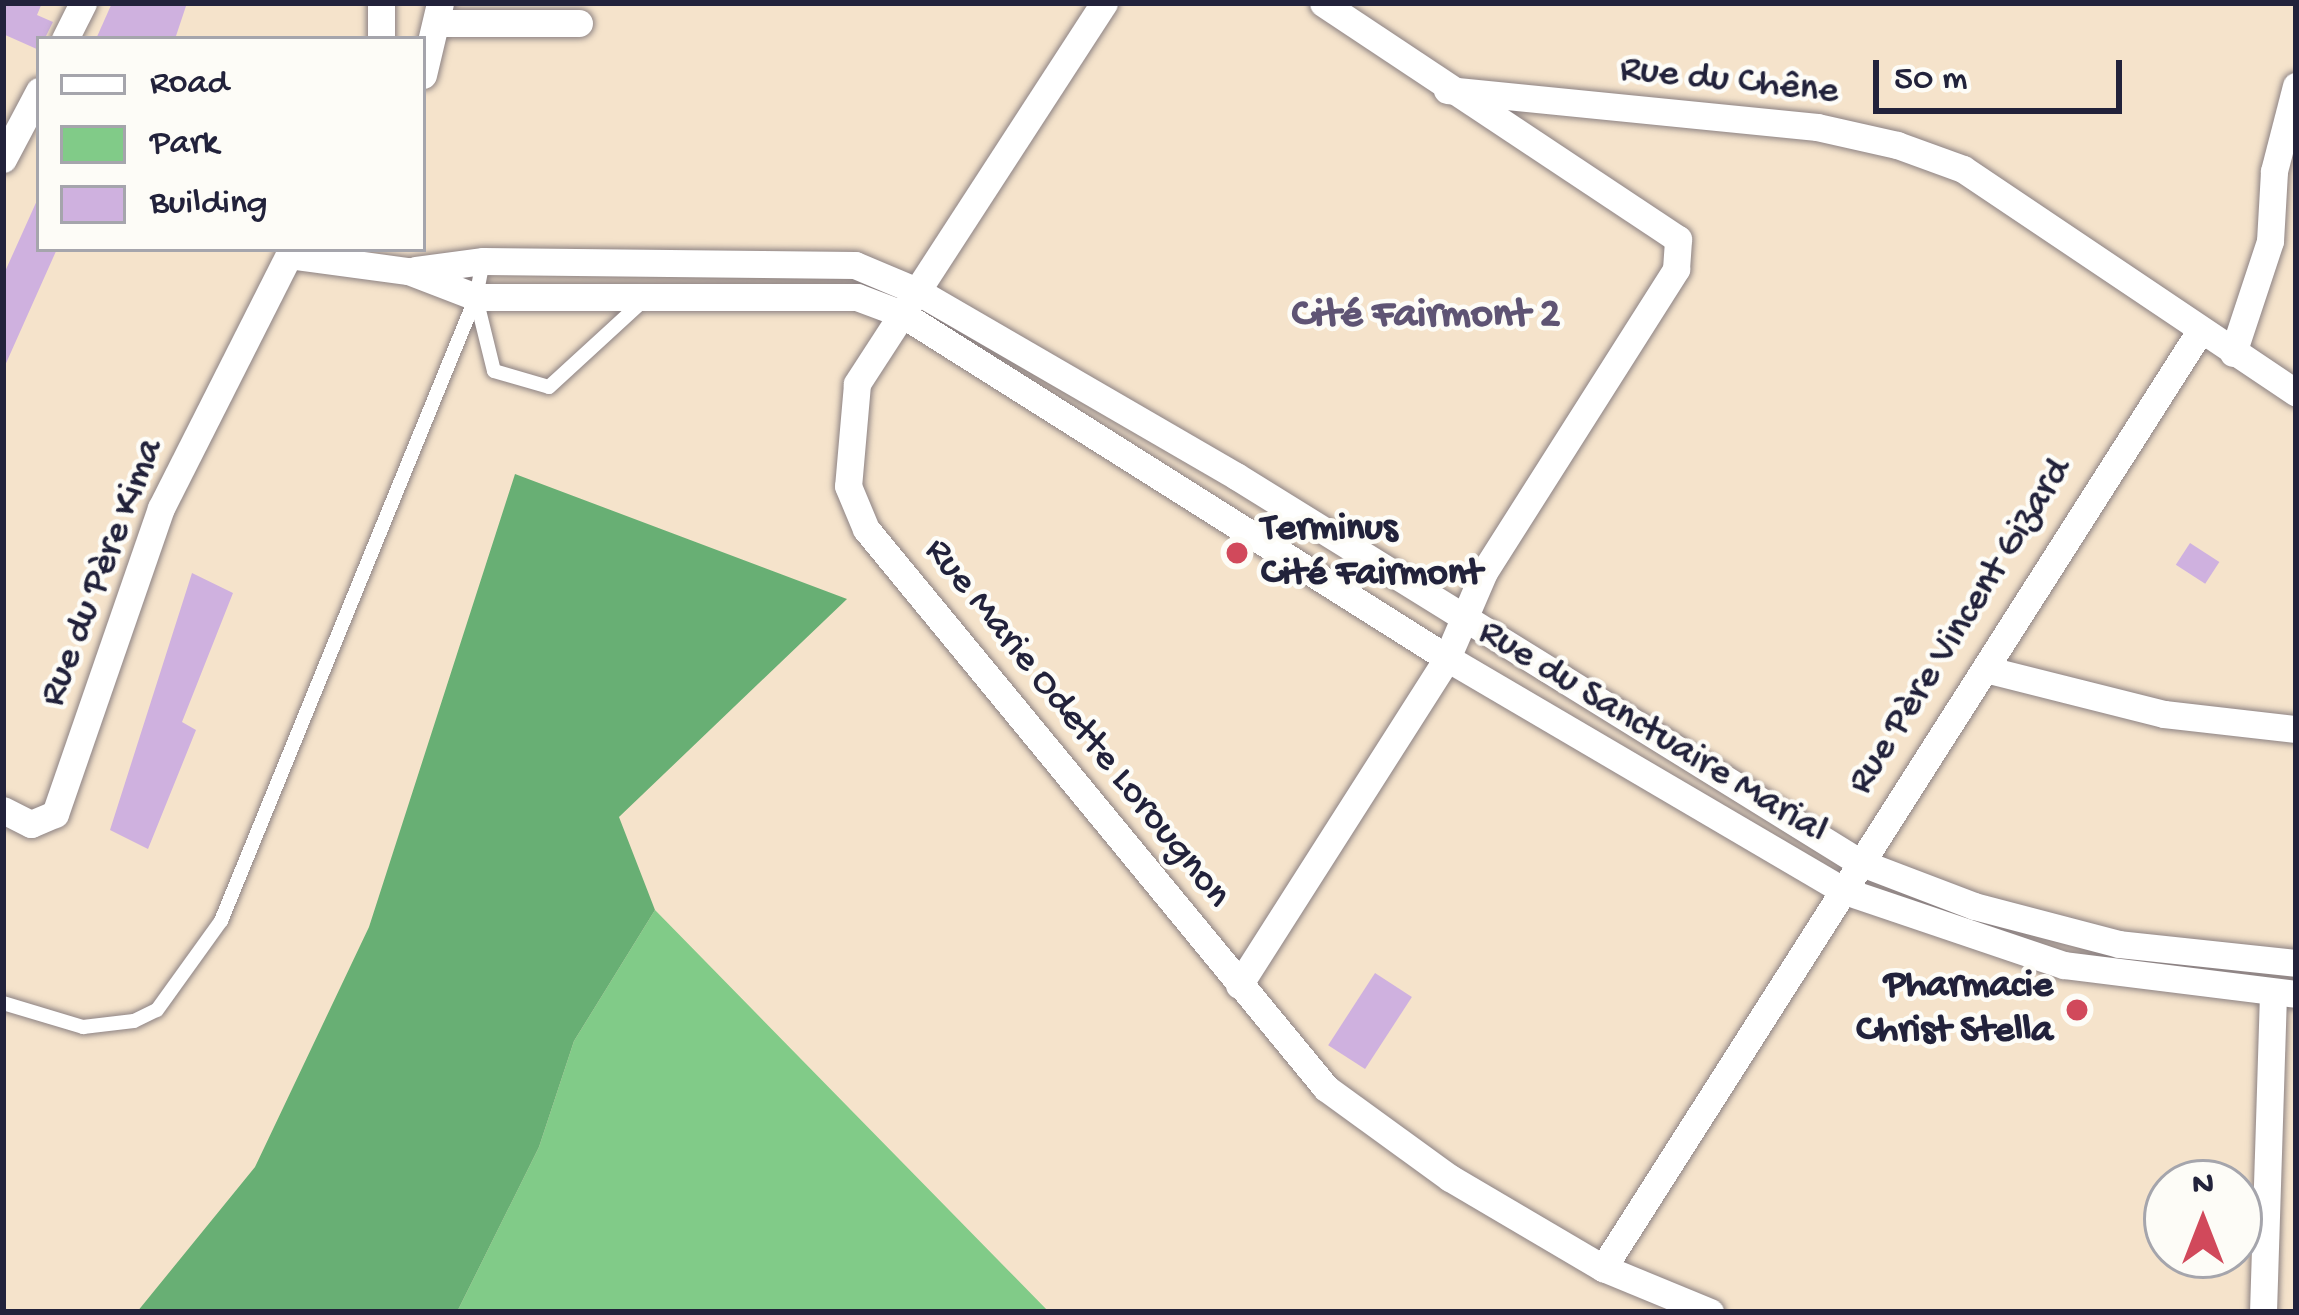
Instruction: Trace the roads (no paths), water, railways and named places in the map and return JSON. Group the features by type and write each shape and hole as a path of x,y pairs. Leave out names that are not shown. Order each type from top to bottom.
{"street":[{"path":"66,36 83,3"},
{"path":"381,3 381,36"},
{"name":"Rue Marie Odette Lorougnon","path":"1104,3 857,384 848,486 866,529 1326,1088 1450,1178 1603,1268 1710,1312"},
{"path":"1239,985 1448,658 1484,572 1676,269 1678,239 1441,89 1323,3"},
{"path":"426,64 440,13 579,23"},
{"path":"2233,353 2270,241 2274,171 2296,86"},
{"name":"Rue du Chêne","path":"1441,89 1817,128 1898,145 1963,170 2198,334 2296,393"},
{"path":"3,159 36,97"},
{"path":"2270,241 2296,204"},
{"name":"Rue du Sanctuaire Marial","path":"290,252 409,272 476,297 857,297 910,302 1236,476 1859,862 1974,906 2119,944 2296,963"},
{"name":"Rue du Père Kima","path":"3,810 32,824 55,814 161,508 290,252"},
{"name":"Rue du Sanctuaire Marial","path":"409,272 483,261 855,265 1212,508 1448,658 1842,890 2064,965 2285,994"},
{"name":"Rue Père Vincent Gizard","path":"1603,1268 2198,334"},
{"path":"1212,508 1236,476"},
{"path":"1985,669 2164,714 2296,729"},
{"path":"2263,1312 2285,994"}],"lane":[{"path":"3,1004 83,1027 134,1021 157,1010 221,921 476,297 483,261"},
{"path":"476,297 494,371 549,387 647,297"}],"place":[{"name":"Terminus Cité Fairmont","path":"1237,553"},
{"name":"Pharmacie Christ Stella","path":"2077,1010"}],"district":[{"name":"Cité Fairmont 2","path":"1426,317"}]}
